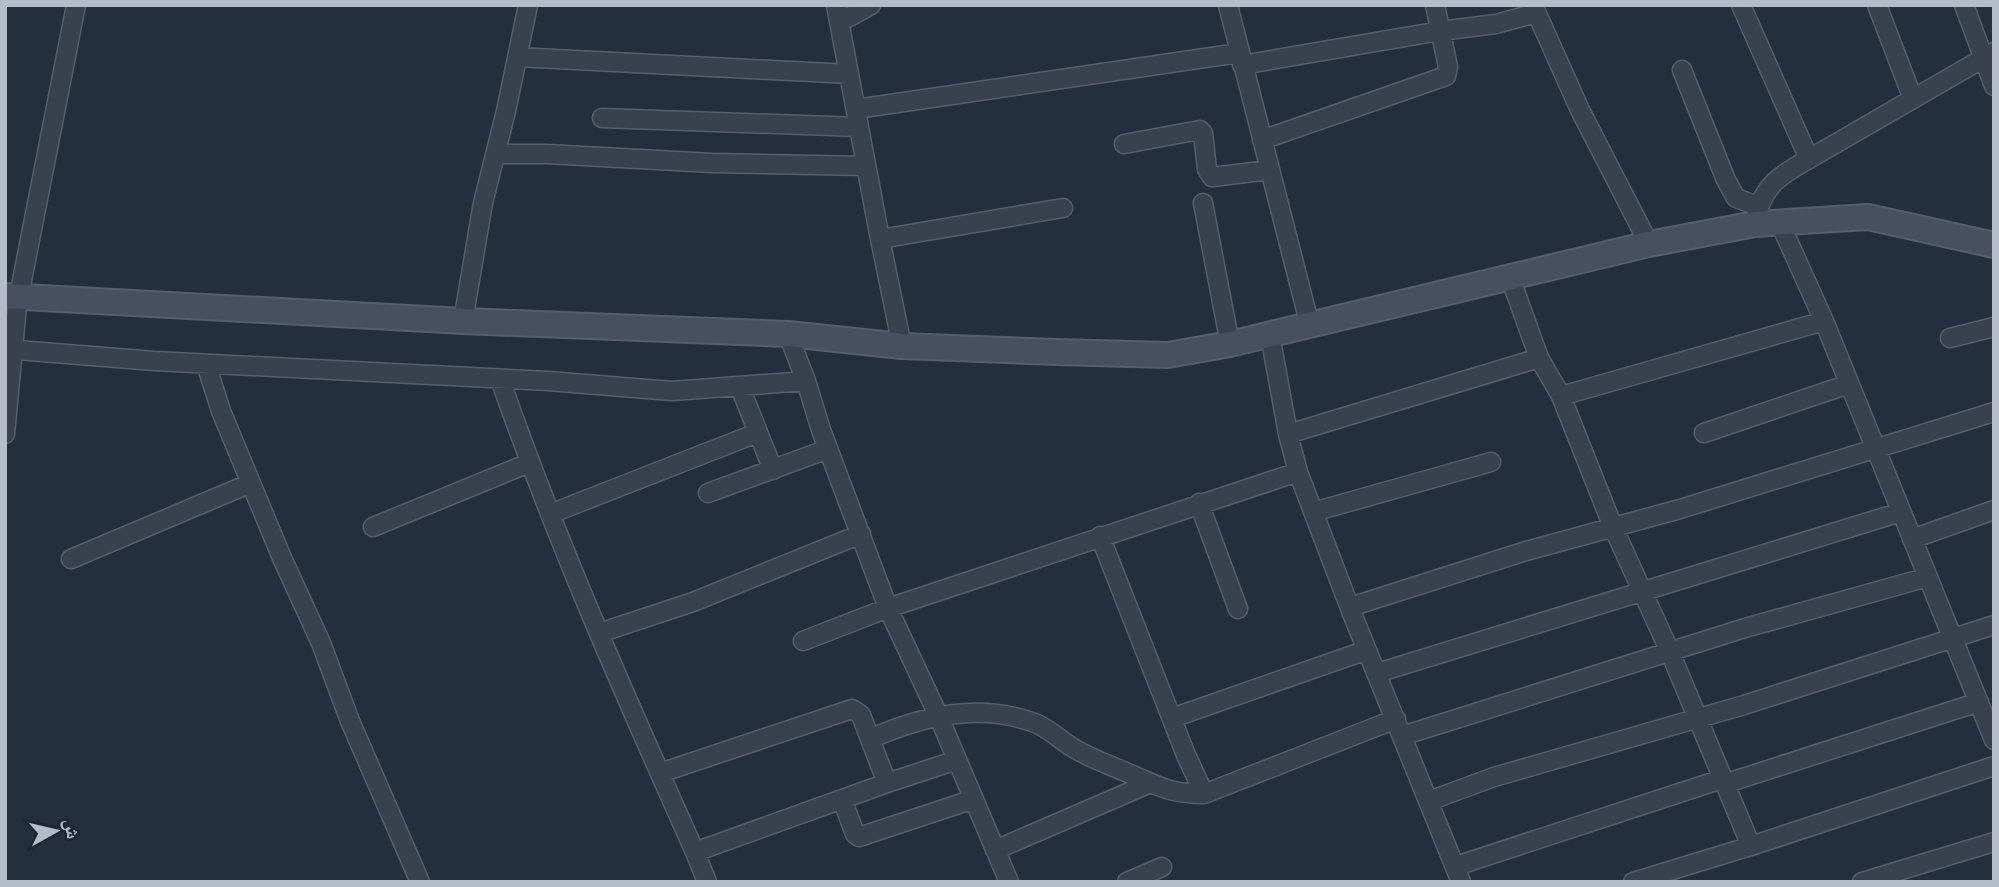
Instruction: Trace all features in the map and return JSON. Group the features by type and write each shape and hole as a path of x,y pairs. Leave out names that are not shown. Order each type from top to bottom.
{"main road":[{"path":"14,300 788,334 902,346 1155,355 1230,344 1310,326 1764,217 1868,217 1994,245"}],"street":[{"path":"5,434 14,300 76,5"},
{"path":"464,321 483,203 528,5"},
{"path":"871,5 838,14 902,346"},
{"path":"1228,5 1310,326"},
{"path":"1262,140 1446,76 1448,67 1435,5"},
{"path":"1741,5 1809,159"},
{"path":"1877,5 1913,99"},
{"path":"1964,5 1989,55 1994,86"},
{"path":"602,118 858,118 1240,59 1496,24 1534,9 1580,110 1649,244"},
{"path":"1764,217 1771,184 1788,171 1989,55"},
{"path":"517,57 849,74"},
{"path":"1682,70 1726,180 1736,198 1764,217 1824,321 1952,638 1986,713 1994,740"},
{"path":"1124,144 1200,130 1203,134 1207,169 1212,177 1270,170"},
{"path":"496,153 712,163 866,166"},
{"path":"1203,203 1230,344"},
{"path":"880,239 1063,208"},
{"path":"1510,277 1539,358 1561,397 1613,527 1670,652 1751,846"},
{"path":"1561,397 1824,321"},
{"path":"1950,338 1994,327"},
{"path":"788,334 888,608 1009,882"},
{"path":"1270,335 1288,434 1298,472 1367,650 1459,874 1723,782 1986,713"},
{"path":"11,346 206,364 672,391 806,381"},
{"path":"1288,434 1539,358"},
{"path":"206,364 221,411 420,882"},
{"path":"499,379 529,463 599,633 707,882"},
{"path":"1704,433 1849,384"},
{"path":"740,387 773,470"},
{"path":"1350,607 1526,551 1680,509 1994,412"},
{"path":"550,514 757,433"},
{"path":"708,493 828,449"},
{"path":"1313,512 1491,462"},
{"path":"373,527 529,463"},
{"path":"803,641 888,608 1298,472"},
{"path":"71,559 251,483"},
{"path":"1199,503 1238,609"},
{"path":"1912,539 1994,510"},
{"path":"1377,673 1901,512"},
{"path":"599,633 693,602 861,534"},
{"path":"1100,536 1204,794"},
{"path":"870,739 937,715 978,711 1033,723 1047,729 1072,748 1148,784 1178,793 1204,794 1399,727 1928,577"},
{"path":"1429,800 1494,777 1744,705 1994,625"},
{"path":"1172,718 1367,650"},
{"path":"660,773 852,709 860,715 887,783"},
{"path":"695,852 957,760"},
{"path":"1633,882 1994,766"},
{"path":"995,849 1148,784"},
{"path":"842,799 855,834 859,837 974,799"},
{"path":"1862,882 1994,842"},
{"path":"1127,882 1162,867"}]}
